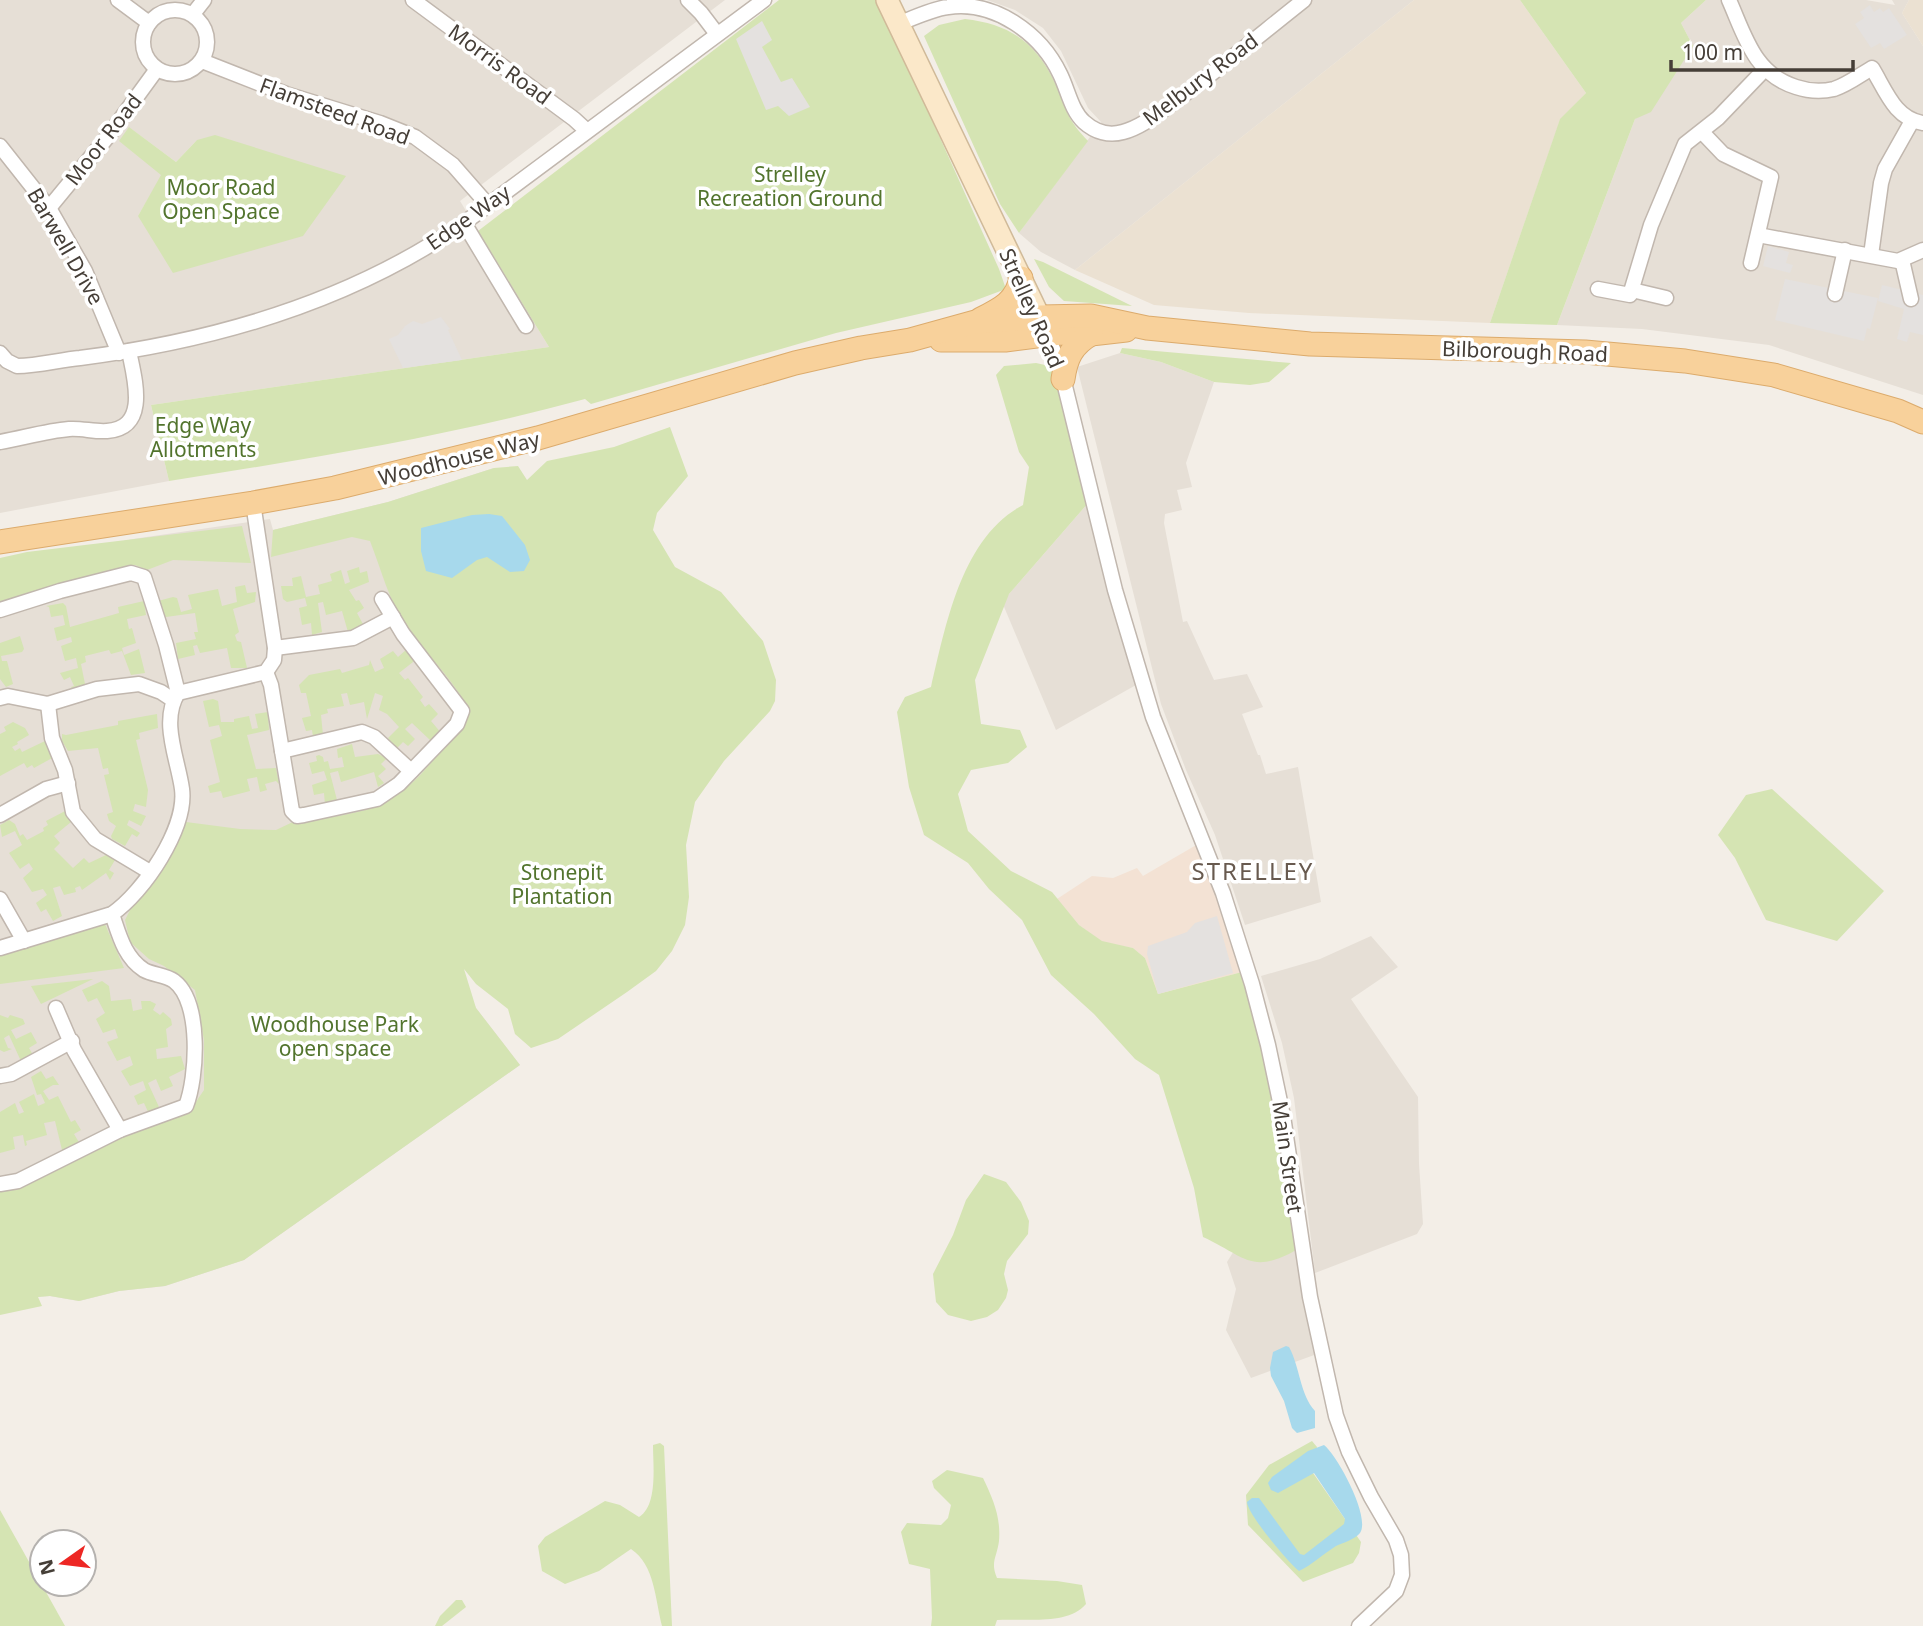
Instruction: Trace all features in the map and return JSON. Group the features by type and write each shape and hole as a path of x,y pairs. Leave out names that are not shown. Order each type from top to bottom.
{"main road":[{"name":"Strelley Road","path":"887,0 1044,326"},
{"path":"975,322 1000,310 1012,300 1019,290 1021,278"},
{"name":"Bilborough Road","path":"1044,326 1091,316 1147,328 1310,344 1642,356 1774,375 1898,411 1923,422"},
{"name":"Woodhouse Way","path":"0,542 335,488 538,439 795,363 910,340 975,322 1044,326"},
{"name":"Woodhouse Way","path":"910,340 1005,340 1044,326"},
{"name":"Bilborough Road","path":"1044,326 1091,334 1147,328"},
{"path":"1063,379 1069,354 1080,341 1091,334"},
{"name":"Bilborough Road","path":"1898,411 1923,414"}],"street":[{"path":"118,0 149,23"},
{"path":"193,14 204,0"},
{"name":"Morris Road","path":"413,0 586,130"},
{"path":"688,0 717,34"},
{"name":"Edge Way","path":"0,353 7,361 17,366 124,352 189,339 279,314 361,282 464,223 764,0"},
{"path":"1729,0 1746,42 1765,69 1791,86 1821,91 1838,87 1872,68 1896,108 1917,122 1885,169 1871,255"},
{"name":"Melbury Road","path":"898,24 960,3 994,13 1027,31 1054,63 1074,108 1083,121 1098,132 1112,134 1124,132 1146,122 1299,2"},
{"path":"176,9 193,14 201,22 208,38 202,61 192,71 181,75 163,73 157,69 144,51 144,33 149,23 169,10 176,9"},
{"name":"Flamsteed Road","path":"202,61 286,94 380,123 415,137 453,165 488,205"},
{"name":"Moor Road","path":"49,208 109,135 157,69"},
{"path":"1598,289 1630,295 1651,225 1685,144 1702,132 1765,69"},
{"path":"1702,132 1723,154 1771,177 1751,263"},
{"name":"Barwell Drive","path":"0,146 49,208 85,271 124,352 138,397 137,406 125,423 116,429 68,429 0,443"},
{"path":"464,223 526,326"},
{"path":"1758,235 1890,260 1902,260 1923,250"},
{"path":"1835,295 1845,250"},
{"path":"1902,260 1911,299"},
{"path":"1632,290 1666,298"},
{"name":"Strelley Road","path":"1044,326 1063,379 1115,590 1140,675"},
{"path":"253,503 275,648 274,660 267,672 292,811 297,816 377,799 399,784 457,724 462,711 403,634 382,599"},
{"path":"0,610 131,573 144,578 152,600 175,697 170,718 182,792 181,812 169,844 138,892 126,904 112,914 0,948"},
{"path":"275,648 353,638 393,617"},
{"path":"0,698 8,696 48,704 97,689 139,684 175,697 267,672"},
{"name":"Main Street","path":"1140,675 1153,717 1223,893 1265,1033 1277,1082 1310,1297 1336,1416 1349,1452 1396,1540 1401,1555 1402,1575 1396,1591 1359,1626"},
{"path":"48,704 52,738 68,783 73,812 95,839 150,872"},
{"path":"282,751 362,732 373,737 411,771"},
{"path":"0,814 46,789 68,783"},
{"path":"0,899 24,941"},
{"path":"0,1184 18,1181 120,1129 186,1107 193,1089 195,1048 186,995 174,981 144,970 131,959 123,946 112,914"},
{"path":"55,1008 74,1050 120,1129"},
{"path":"0,1076 11,1074 72,1041"}],"shaded area":[{"path":"0,0 725,0 460,201 549,347 151,405 169,481 0,513","holes":["130,128 176,162 197,140 138,216 162,175"]},
{"path":"987,0 1414,0 1075,270 1041,252 1019,233 1101,122 1088,108 1061,51 1043,28 1015,10"},
{"path":"1414,0 1520,0 1586,93 1560,120 1490,323 1249,313 1154,305 1075,270"},
{"path":"1706,0 1866,0 1895,5 1892,0 1909,0 1902,13 1923,46 1923,395 1769,345 1642,329 1557,325 1635,119 1693,46 1681,23"},
{"path":"1909,0 1923,0 1923,46 1902,13"},
{"path":"1870,5 1874,12 1880,8 1883,12 1889,8 1907,35 1884,49 1880,43 1871,48 1855,24 1864,18 1860,12"},
{"path":"762,21 772,40 762,47 781,82 792,78 810,107 789,116 778,106 766,110 736,39"},
{"path":"1768,246 1789,252 1786,263 1793,265 1790,273 1763,266"},
{"path":"1785,279 1878,298 1864,341 1775,320"},
{"path":"1882,285 1923,295 1923,335 1910,332 1907,342 1897,339 1904,309 1878,301"},
{"path":"441,317 450,329 448,330 462,360 403,368 389,339 398,335 413,321 422,324"},
{"path":"1120,353 1161,362 1214,382 1186,463 1192,487 1177,490 1182,510 1165,514 1164,523 1183,622 1187,621 1214,680 1247,674 1263,707 1242,714 1266,774 1298,767 1321,902 1245,925 1215,835 1161,704 1077,367"},
{"path":"494,468 526,490 553,502 411,872 476,1008 520,1065 244,1260 165,1286 119,1291 79,1301 50,1296 0,1299 0,567 133,539 270,519 273,530 388,502"},
{"path":"1089,502 1136,685 1056,730 1002,602"},
{"path":"1198,844 1242,972 1158,994 1145,958 1133,948 1102,942 1079,925 1057,899 1092,876 1113,878 1137,868 1143,876"},
{"path":"1217,916 1233,973 1158,994 1147,954 1148,946 1187,932 1195,923"},
{"path":"1371,936 1398,967 1351,999 1418,1097 1423,1224 1417,1234 1315,1273 1294,1098 1282,1043 1261,976 1320,959"},
{"path":"1295,1230 1317,1354 1251,1378 1226,1330 1236,1289 1227,1262 1237,1246"}],"green space":[{"name":"Strelley Recreation Ground","path":"779,0 875,0 909,69 1006,289 971,302 836,333 591,404 585,399 431,435 169,481 151,405 549,347 478,231"},
{"path":"1520,0 1706,0 1681,23 1693,46 1651,112 1635,119 1557,325 1490,323 1560,119 1586,93"},
{"path":"965,19 1009,31 1031,47 1048,70 1072,120 1088,141 1019,233 1000,204 924,36 939,25"},
{"name":"Moor Road Open Space","path":"129,127 176,162 197,140 215,135 346,176 303,236 173,273 138,216 161,175 119,141"},
{"path":"1034,259 1132,306 1064,301 1049,287"},
{"path":"1122,348 1291,363 1269,382 1250,385 1214,382 1161,362 1120,353"},
{"path":"1036,363 1054,367 1089,502 1009,594 975,680 981,724 1020,730 1027,747 1008,763 971,770 958,794 968,831 1011,871 1052,892 1079,925 1102,941 1133,948 1145,958 1158,994 1242,972 1278,1117 1298,1249 1269,1261 1249,1260 1203,1237 1194,1188 1159,1075 1135,1059 1094,1014 1051,975 1022,920 989,889 968,863 924,835 909,787 897,712 905,697 931,687 950,611 971,561 985,539 1002,520 1023,505 1029,467 1019,452 996,375 1004,366"},
{"name":"Woodhouse Park open space","path":"670,427 688,476 657,513 653,530 675,567 721,592 763,641 776,680 775,701 770,711 724,761 695,802 686,845 689,897 685,925 672,951 656,971 627,992 558,1039 531,1048 515,1034 508,1009 476,984 464,969 476,1008 520,1065 244,1260 165,1286 119,1291 79,1301 50,1296 38,1297 42,1306 0,1315 0,1190 19,1187 104,1147 123,1135 189,1112 204,1090 204,1040 195,990 164,966 149,959 130,942 125,920 157,873 186,822 240,829 276,830 297,820 301,822 365,810 398,794 412,783 470,713 457,690 400,616 370,541 352,537 271,557 273,530 388,502 494,468 518,466 527,480 547,461 614,447"},
{"path":"242,526 251,563 173,560 147,570 135,565 0,601 0,558 27,552"},
{"path":"359,567 360,573 367,571 369,582 349,590 364,608 357,613 364,626 348,632 342,611 326,615 323,602 318,603 322,632 312,635 311,623 302,625 299,608 307,606 305,598 287,602 283,599 281,586 293,586 292,578 301,576 306,597 320,594 318,585 332,581 330,574 341,570 345,584 350,582 347,571"},
{"path":"245,585 247,593 256,592 255,602 233,609 239,632 235,635 237,641 241,642 247,668 231,668 227,648 200,653 197,645 193,646 195,655 178,659 176,643 196,639 194,632 198,632 195,613 166,617 162,614 158,601 177,598 181,612 192,609 188,595 218,589 222,606 237,602 235,587"},
{"path":"144,601 146,615 127,619 136,643 122,648 124,655 139,649 145,673 131,675 122,651 111,654 109,650 85,656 86,662 81,664 85,684 73,690 70,677 64,680 60,673 78,668 76,658 65,661 61,646 72,642 71,637 57,641 54,628 65,625 63,615 51,617 49,607 46,606 63,603 70,627 119,613 118,607"},
{"path":"20,636 24,649 22,652 1,656 2,661 7,661 13,684 6,687 0,679 0,643"},
{"path":"407,649 414,658 413,662 399,673 405,680 408,678 423,697 420,700 425,707 429,704 438,714 431,721 442,734 435,740 430,740 412,723 405,729 415,739 408,746 403,742 396,749 388,738 399,727 387,714 379,710 383,696 375,693 367,719 364,702 350,705 347,693 341,694 344,706 327,709 328,713 321,715 323,735 313,737 312,730 306,731 302,718 311,716 306,693 301,693 299,685 309,675 340,669 342,673 369,665 370,660 375,672 384,668 380,659 393,651 398,657"},
{"path":"203,701 218,701 221,722 234,722 234,719 249,716 252,729 258,728 255,714 268,712 269,730 247,735 256,769 276,768 279,784 276,781 265,784 267,790 260,792 257,777 247,779 250,791 223,798 221,791 210,793 208,786 220,782 210,740 222,736 219,725 209,727"},
{"path":"157,714 158,728 139,733 140,739 136,740 148,790 146,807 135,804 133,811 146,816 141,826 129,820 127,825 140,833 137,837 132,834 125,846 111,836 116,826 109,821 107,814 113,812 104,775 109,774 108,768 103,769 98,748 68,751 62,741 62,734 118,725 118,721"},
{"path":"13,722 25,728 29,735 12,747 15,751 20,748 22,752 45,741 54,757 34,768 32,765 27,768 24,763 0,776 0,734 6,731 4,727"},
{"path":"352,744 355,757 378,754 387,758 381,764 386,769 378,776 384,783 378,787 374,772 341,782 338,771 330,773 337,800 325,805 324,793 314,795 312,785 327,780 324,771 312,774 309,763 317,761 316,756 319,755 324,762 328,761 330,769 344,767 342,757 338,758 337,749"},
{"path":"1772,789 1884,891 1837,941 1766,920 1735,858 1718,835 1746,795"},
{"path":"67,810 71,822 54,836 60,843 54,849 73,868 84,858 89,863 106,855 115,860 109,870 114,873 110,880 106,873 82,890 80,886 75,888 76,892 64,895 60,886 53,888 62,916 53,921 46,909 41,912 36,903 47,895 43,889 32,892 23,878 33,869 29,863 20,869 9,853 22,845 15,831 2,837 0,825 9,820 15,824 20,836 23,834 27,840 44,831 43,828 48,825 46,821"},
{"path":"105,924 124,968 0,984 0,954"},
{"path":"93,979 41,1004 31,986"},
{"path":"102,981 109,986 111,1001 131,999 133,1011 142,1009 141,1001 150,1001 156,1004 153,1010 160,1015 163,1012 171,1019 172,1025 166,1029 168,1047 156,1049 157,1059 181,1056 185,1069 169,1077 173,1086 161,1091 156,1079 148,1083 159,1107 159,1110 150,1116 144,1103 138,1105 134,1096 146,1090 143,1081 130,1086 121,1071 133,1065 130,1056 117,1061 107,1042 118,1038 115,1029 103,1033 96,1019 105,1013 97,998 88,1002 82,990"},
{"path":"0,1015 23,1019 25,1024 11,1030 16,1039 31,1032 37,1043 29,1048 33,1055 22,1061 9,1035 4,1038 8,1048 12,1049 4,1052 0,1050"},
{"path":"41,1071 46,1079 53,1076 59,1085 53,1085 43,1091 49,1100 58,1096 71,1122 75,1120 81,1130 74,1134 80,1144 63,1151 55,1121 44,1123 47,1135 26,1141 25,1146 23,1135 13,1137 15,1149 0,1153 0,1112 15,1103 19,1114 24,1112 19,1102 34,1094 38,1106 45,1103 41,1094 37,1095 31,1077"},
{"path":"984,1174 1006,1182 1021,1202 1029,1221 1028,1234 1007,1261 1004,1274 1008,1290 1006,1298 998,1310 987,1317 971,1321 948,1315 936,1302 933,1274 953,1235 966,1200"},
{"path":"1312,1441 1317,1447 1313,1473 1361,1542 1353,1563 1303,1582 1248,1525 1246,1495 1269,1465"},
{"path":"660,1443 664,1446 672,1626 662,1626 650,1573 631,1549 599,1571 565,1584 542,1571 538,1546 545,1537 605,1501 620,1505 639,1517 645,1512 652,1495 653,1445"},
{"path":"947,1470 983,1478 987,1486 999,1524 999,1541 994,1563 997,1578 1082,1585 1086,1604 1068,1615 1045,1620 997,1620 995,1626 931,1626 930,1569 909,1564 901,1532 907,1523 941,1525 948,1518 951,1505 934,1488 932,1481"},
{"path":"0,1510 28,1560 28,1598 49,1598 65,1626 0,1626"},
{"path":"456,1600 462,1600 466,1607 442,1626 435,1626 440,1616"}],"water":[{"path":"472,515 502,516 525,545 530,560 524,571 510,572 487,557 477,560 452,578 426,571 421,551 421,528"},
{"path":"1286,1346 1293,1355 1306,1397 1315,1411 1315,1428 1297,1433 1292,1428 1284,1401 1271,1376 1273,1352"},
{"path":"1324,1445 1337,1461 1351,1487 1362,1525 1360,1533 1355,1537 1336,1546 1299,1571 1261,1527 1247,1502 1252,1498 1259,1498 1300,1554 1304,1555 1344,1524 1345,1519 1314,1473 1278,1493 1271,1490 1268,1483 1272,1477 1308,1451"}],"district":[{"name":"STRELLEY","path":"1253,870"}],"park label":[{"name":"Edge Way Allotments","path":"203,437"},
{"name":"Stonepit Plantation","path":"562,884"}]}
